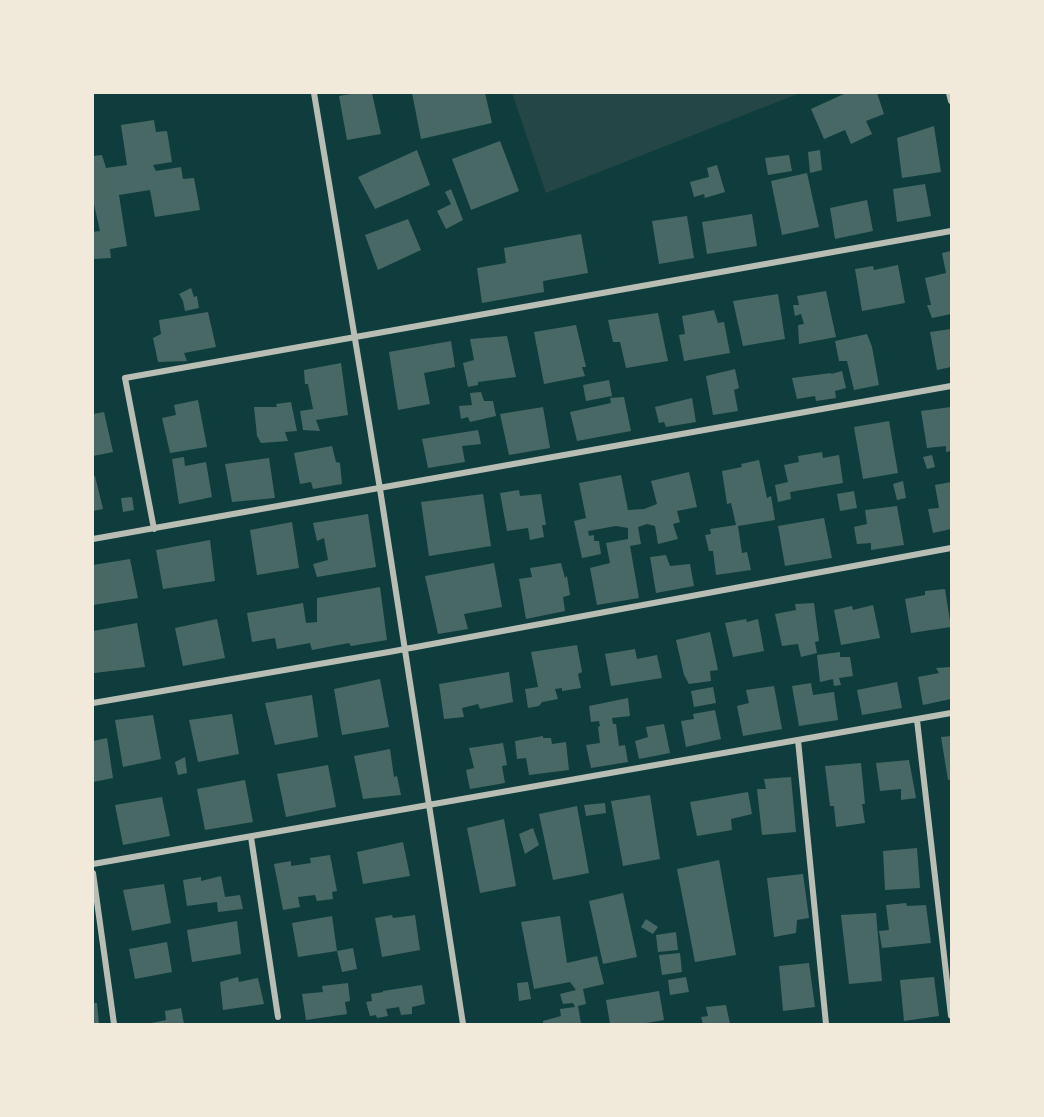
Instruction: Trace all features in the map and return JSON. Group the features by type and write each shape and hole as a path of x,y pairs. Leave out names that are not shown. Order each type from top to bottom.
{"street":[{"path":"315,93 380,489 463,1024"},
{"path":"949,93 951,101"},
{"path":"154,529 125,378 951,231"},
{"path":"93,539 951,386"},
{"path":"93,703 405,649 951,548"},
{"path":"93,864 951,713"},
{"path":"917,720 951,1016"},
{"path":"798,740 826,1024"},
{"path":"251,837 278,1017"},
{"path":"93,873 114,1024"}],"shaded area":[{"path":"512,93 800,93 546,193"}],"building":[{"path":"372,93 381,134 347,140 339,96"},
{"path":"412,93 485,93 492,123 421,139"},
{"path":"846,93 877,93 884,114 866,121 872,134 851,144 845,130 824,139 811,109"},
{"path":"154,120 156,132 167,131 172,162 153,165 156,171 181,167 183,179 194,178 200,210 155,217 150,190 119,195 127,246 110,249 111,258 93,259 93,232 100,231 93,200 93,156 102,155 106,168 127,165 121,125"},
{"path":"934,126 941,172 902,178 897,138"},
{"path":"500,141 519,191 471,210 452,159"},
{"path":"417,150 430,185 375,209 358,177"},
{"path":"820,150 822,170 810,173 808,152"},
{"path":"789,155 792,171 768,175 765,158"},
{"path":"717,165 725,192 705,198 704,194 694,197 690,182 709,177 707,168"},
{"path":"807,173 819,227 782,235 771,181"},
{"path":"925,184 931,216 897,222 893,189"},
{"path":"451,189 463,220 446,229 437,211 451,204 445,192"},
{"path":"867,200 873,231 835,239 830,208"},
{"path":"752,214 757,246 707,254 702,222"},
{"path":"687,216 694,258 659,264 652,221"},
{"path":"408,219 421,250 378,270 365,235"},
{"path":"581,234 588,273 543,281 544,292 482,303 477,268 506,263 504,248"},
{"path":"951,251 951,314 932,318 927,305 931,305 925,278 946,273 942,253"},
{"path":"898,265 905,303 862,311 855,269 873,266 874,270"},
{"path":"191,288 194,297 197,296 199,308 185,311 179,294"},
{"path":"826,291 836,337 799,344 798,325 804,324 801,314 795,316 793,305 799,305 797,296"},
{"path":"778,294 785,339 743,346 733,301"},
{"path":"714,310 718,323 724,322 730,353 684,361 679,335 685,334 682,316"},
{"path":"208,312 216,347 184,353 187,361 158,362 153,338 161,334 159,320"},
{"path":"658,313 668,361 626,368 620,342 613,342 608,320"},
{"path":"576,325 586,367 582,367 585,376 544,384 534,332"},
{"path":"951,329 951,367 937,370 930,332"},
{"path":"867,334 872,347 879,385 854,390 847,361 839,361 835,341"},
{"path":"507,336 516,377 478,382 478,385 468,387 463,363 474,360 470,339"},
{"path":"451,341 455,367 424,373 430,404 398,410 389,352"},
{"path":"341,363 348,415 316,420 320,431 303,430 300,411 313,409 308,384 305,384 304,370"},
{"path":"735,369 739,388 734,390 738,411 713,415 706,376"},
{"path":"842,371 846,388 835,391 836,398 816,401 815,396 797,399 792,378"},
{"path":"609,380 612,396 586,401 583,385"},
{"path":"481,392 484,401 493,401 496,416 470,422 468,417 461,419 459,406 472,405 470,393"},
{"path":"624,397 631,431 577,441 570,412 611,403 610,398"},
{"path":"692,398 696,422 666,427 664,422 659,423 655,407"},
{"path":"198,400 207,447 170,453 162,418 176,415 174,405"},
{"path":"291,402 297,431 285,432 288,441 261,443 257,436 254,407 277,407 276,404"},
{"path":"543,407 550,448 509,455 500,414"},
{"path":"951,407 951,451 946,452 946,446 927,448 921,411"},
{"path":"104,412 113,452 93,456 93,414"},
{"path":"889,421 898,473 863,479 854,427"},
{"path":"478,430 481,444 462,446 465,462 428,468 422,439"},
{"path":"332,446 336,462 340,463 342,484 313,489 311,482 300,484 294,453"},
{"path":"822,452 823,458 839,455 843,483 790,492 791,499 778,502 775,485 788,482 784,465 799,462 798,456"},
{"path":"932,455 935,467 927,469 923,457"},
{"path":"184,457 185,466 206,462 212,497 179,504 172,459"},
{"path":"269,458 275,498 232,502 225,464"},
{"path":"759,460 767,498 771,496 775,520 738,526 742,553 747,552 751,570 716,575 713,551 709,551 705,535 711,534 710,529 736,525 731,503 727,504 722,471 742,467 741,464"},
{"path":"689,472 697,507 677,511 680,522 673,524 678,539 658,544 655,526 647,524 638,527 641,544 630,546 639,598 597,605 590,568 610,563 606,543 628,539 628,528 616,526 588,531 589,536 594,535 594,541 599,541 601,554 582,558 574,521 586,518 579,483 621,475 628,510 644,509 657,504 651,481"},
{"path":"93,476 95,476 103,509 93,511"},
{"path":"903,481 906,498 897,500 893,484"},
{"path":"951,482 951,529 933,533 928,509 939,508 935,485"},
{"path":"519,490 520,496 541,494 546,525 542,525 544,537 530,540 528,528 507,531 500,493"},
{"path":"854,491 857,508 840,511 837,494"},
{"path":"483,494 491,546 429,556 421,502"},
{"path":"132,497 134,510 123,512 121,498"},
{"path":"897,506 904,545 871,550 871,543 857,544 854,527 867,524 865,510"},
{"path":"368,514 376,567 317,577 313,564 328,560 324,538 317,541 313,523"},
{"path":"824,518 832,558 785,566 778,526"},
{"path":"292,522 299,568 257,575 250,530"},
{"path":"210,540 215,581 163,589 156,550"},
{"path":"666,555 670,566 690,564 694,586 656,593 650,557"},
{"path":"130,559 138,598 93,605 93,565"},
{"path":"494,563 502,607 464,614 468,629 438,634 425,576"},
{"path":"561,563 565,578 567,576 570,595 563,597 565,611 526,619 519,579 532,577 530,568"},
{"path":"380,587 387,640 351,646 349,643 312,650 310,643 277,649 275,638 252,642 247,613 303,603 306,623 317,622 317,598"},
{"path":"945,589 951,627 911,633 905,599 925,595 925,591"},
{"path":"814,603 819,641 815,642 817,653 801,657 798,644 782,646 775,614 796,610 795,604"},
{"path":"873,605 880,638 841,645 834,610 852,606 853,610"},
{"path":"217,619 225,658 183,666 175,628"},
{"path":"746,619 747,622 758,619 764,651 733,657 725,623"},
{"path":"137,623 145,667 94,673 93,631"},
{"path":"710,632 718,670 710,671 711,681 689,684 684,675 676,640"},
{"path":"577,645 582,672 578,674 581,688 562,691 562,688 555,689 558,699 528,708 525,689 538,687 531,652"},
{"path":"635,649 637,659 657,655 662,678 611,686 605,654"},
{"path":"840,652 840,657 850,657 853,676 839,678 841,685 834,686 833,679 820,682 817,655"},
{"path":"951,667 951,699 923,705 918,677 939,673 936,668"},
{"path":"509,672 513,702 480,709 478,704 462,708 464,717 444,719 439,684"},
{"path":"380,679 389,727 342,735 334,689"},
{"path":"897,682 902,708 862,715 857,690"},
{"path":"811,683 813,695 834,692 838,720 799,726 792,686"},
{"path":"774,686 782,729 743,736 737,706 749,703 746,690"},
{"path":"713,687 716,703 694,707 691,691"},
{"path":"312,695 318,737 275,745 265,703"},
{"path":"628,698 630,716 612,718 613,724 616,724 619,746 625,745 628,762 591,768 586,745 600,743 598,727 600,726 599,721 591,722 589,706"},
{"path":"715,710 721,739 686,747 681,721 694,719 693,714"},
{"path":"232,714 239,754 198,762 189,720"},
{"path":"153,715 161,759 123,767 115,720"},
{"path":"664,724 670,753 639,759 635,741 648,737 646,727"},
{"path":"543,736 543,738 551,738 552,744 566,742 569,770 529,775 526,758 517,759 515,741"},
{"path":"951,736 951,780 948,780 941,737"},
{"path":"107,738 113,778 93,782 93,741"},
{"path":"503,743 507,765 502,766 505,783 470,789 466,770 474,768 469,748"},
{"path":"390,749 394,777 397,776 401,795 363,799 354,756"},
{"path":"185,757 187,773 178,775 175,762"},
{"path":"909,760 916,798 901,800 901,789 880,791 876,763"},
{"path":"861,763 865,823 836,827 834,806 830,806 825,766"},
{"path":"328,765 336,807 286,817 277,774"},
{"path":"791,777 796,832 762,835 757,789 766,789 764,779"},
{"path":"245,780 253,822 205,830 197,789"},
{"path":"748,792 752,814 731,819 732,830 697,836 690,802"},
{"path":"650,795 660,859 623,866 611,801"},
{"path":"162,797 170,836 123,845 115,805"},
{"path":"605,803 606,813 586,816 584,805"},
{"path":"577,806 589,873 553,880 539,814"},
{"path":"504,819 516,886 480,893 467,828"},
{"path":"533,828 539,845 525,854 519,834"},
{"path":"403,842 410,876 363,884 357,852"},
{"path":"917,848 920,888 885,890 883,851"},
{"path":"330,855 337,891 332,892 333,899 317,901 315,895 298,897 300,907 283,910 274,864 291,861 291,866 311,863 310,858"},
{"path":"719,860 736,955 695,962 677,869"},
{"path":"803,874 809,918 797,920 796,933 774,937 767,878"},
{"path":"221,876 225,897 240,895 243,909 218,912 217,902 187,906 183,880 201,877 201,881"},
{"path":"164,884 171,923 132,931 123,890"},
{"path":"623,893 637,957 603,964 589,901"},
{"path":"906,903 907,906 926,905 931,943 882,948 879,931 889,930 886,905"},
{"path":"876,913 882,981 849,984 841,915"},
{"path":"392,915 393,918 415,915 420,950 382,957 375,918"},
{"path":"332,916 337,951 298,957 292,923"},
{"path":"560,916 567,963 597,956 604,984 583,989 586,1004 578,1006 581,1024 543,1024 543,1021 561,1016 560,1009 575,1007 573,1003 563,1004 560,994 576,990 570,982 534,989 521,922"},
{"path":"646,919 658,927 653,934 641,927"},
{"path":"237,921 241,954 192,962 187,930"},
{"path":"676,932 678,950 658,952 656,935"},
{"path":"167,942 172,972 135,979 129,949"},
{"path":"353,948 357,969 342,972 337,951"},
{"path":"680,953 682,972 662,975 659,955"},
{"path":"809,963 815,1007 783,1011 779,966"},
{"path":"238,977 239,982 258,978 264,1004 223,1010 220,982"},
{"path":"686,977 689,992 670,995 668,980"},
{"path":"934,977 939,1016 904,1021 900,980"},
{"path":"528,982 531,999 519,1001 517,983"},
{"path":"348,983 350,1001 345,1002 347,1014 306,1020 302,994 323,992 322,986"},
{"path":"422,985 425,1004 412,1007 412,1014 401,1015 399,1007 386,1009 388,1016 377,1018 376,1015 370,1016 366,1002 372,1001 371,994"},
{"path":"659,991 664,1020 640,1024 610,1024 606,1000"},
{"path":"93,1003 97,1003 99,1024 93,1024"},
{"path":"726,1005 730,1024 703,1024 701,1017 708,1016 706,1007"},
{"path":"181,1008 184,1024 147,1024 166,1020 165,1011"}]}
